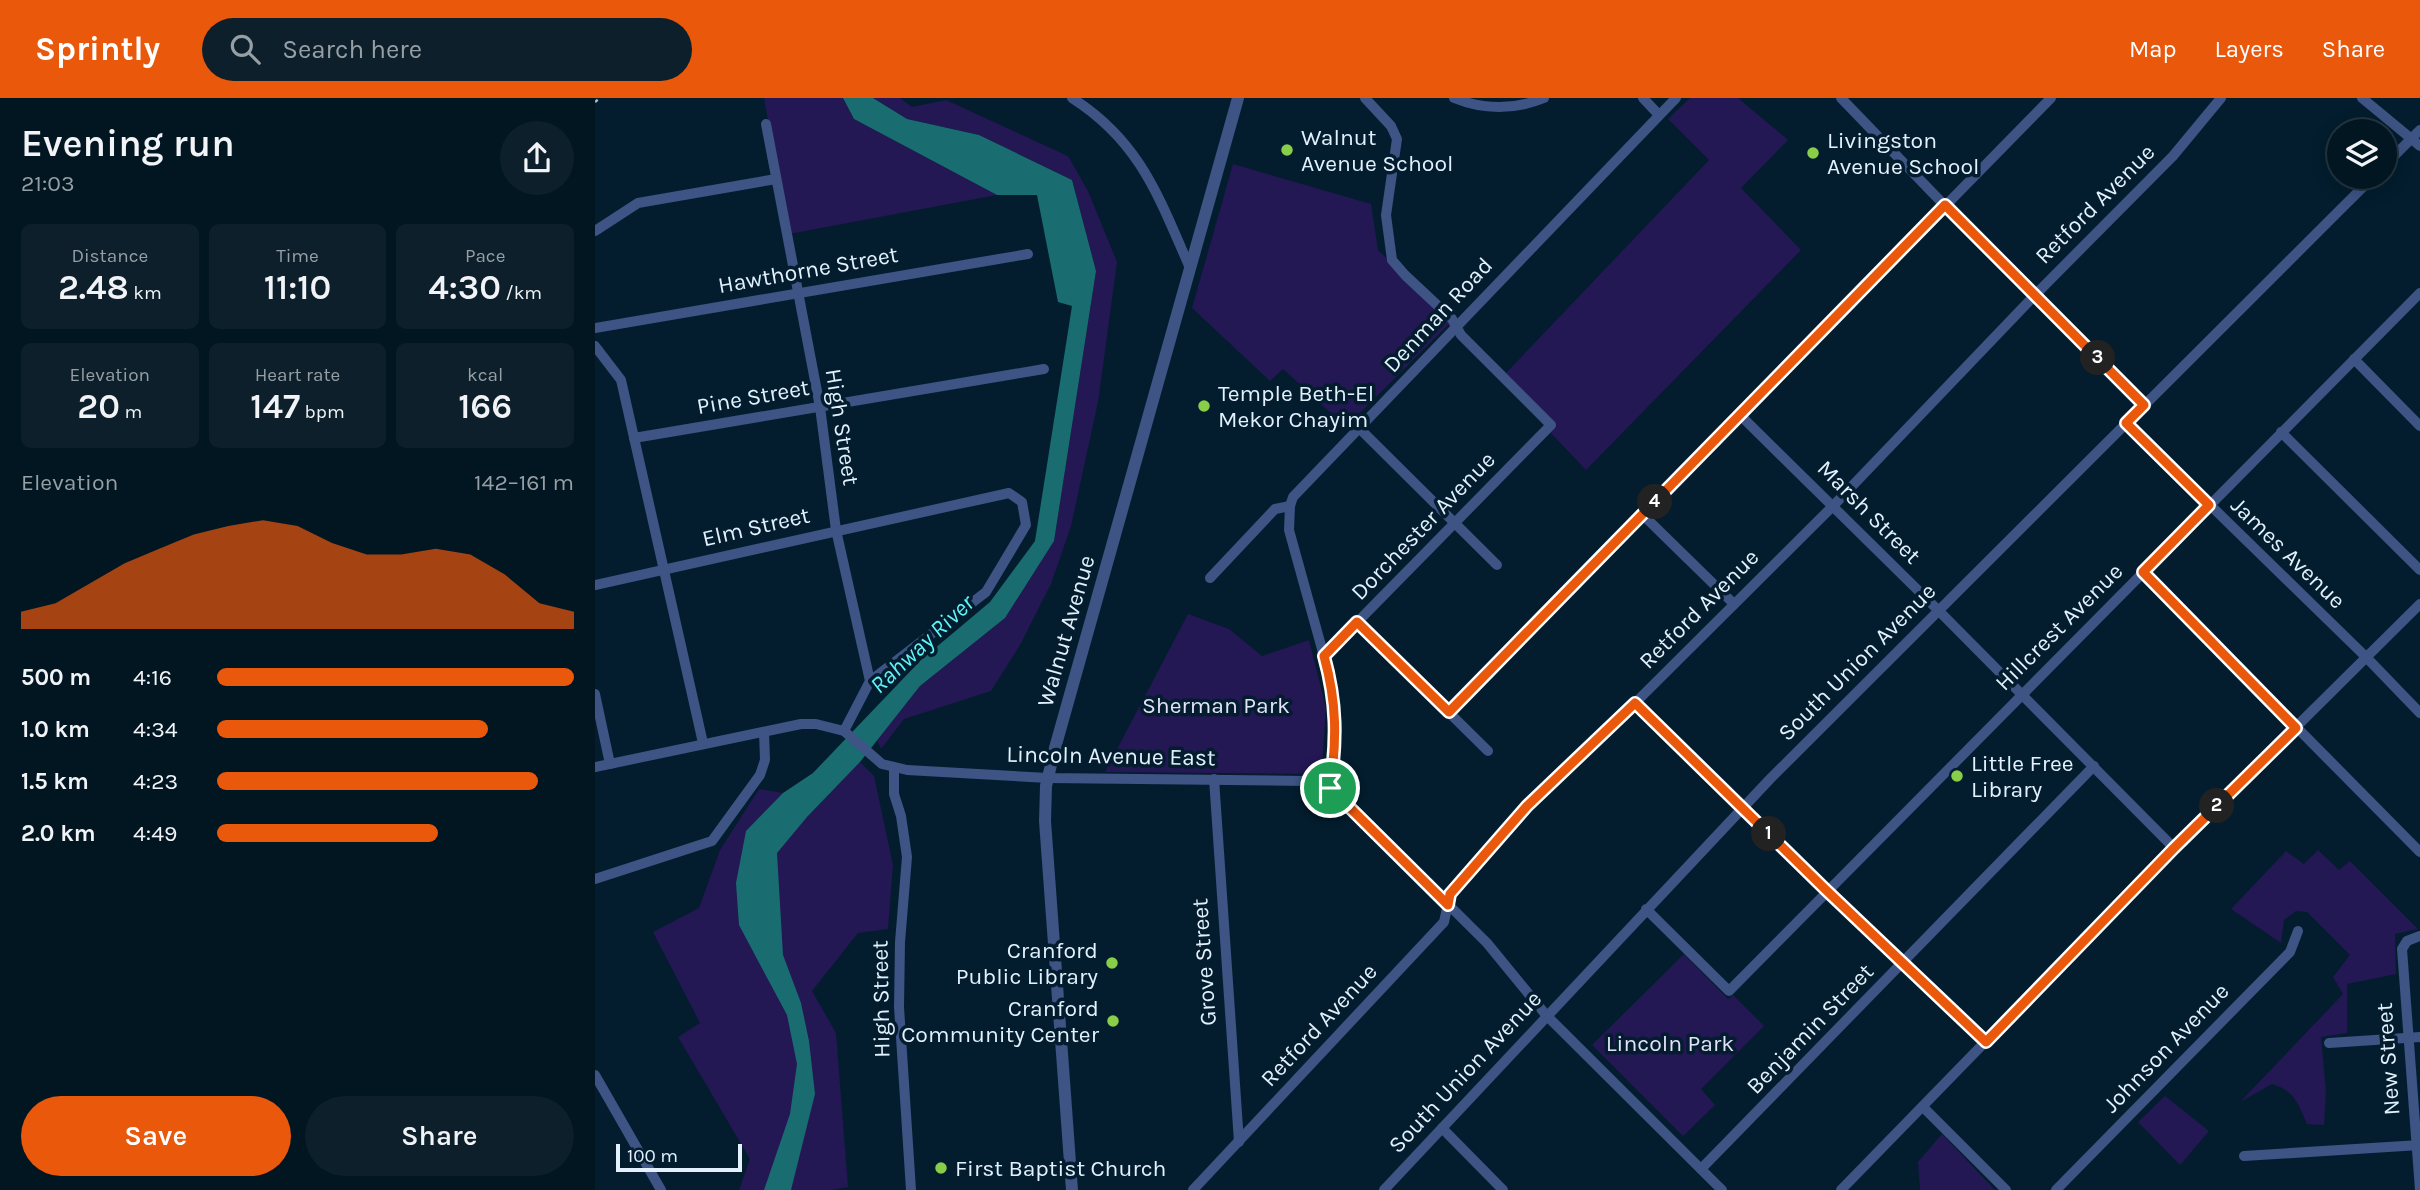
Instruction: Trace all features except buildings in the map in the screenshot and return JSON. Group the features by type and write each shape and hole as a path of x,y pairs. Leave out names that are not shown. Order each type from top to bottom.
{"street":[{"path":"1072,98 1092,110 1132,150 1159,197 1190,268"},
{"name":"Walnut Avenue","path":"1072,1190 1045,821 1048,778 1238,98"},
{"path":"1364,98 1391,126 1397,139 1386,215 1392,260 1452,319 1457,328"},
{"path":"1454,98 1478,105 1501,107 1544,98"},
{"path":"1643,98 1659,115"},
{"name":"Denman Road","path":"1290,506 1299,490 1676,98"},
{"path":"1841,98 2144,405"},
{"path":"1449,712 2051,98"},
{"name":"Retford Avenue","path":"1193,1190 1444,922 1450,894 1527,806 1833,506 2035,295 2173,156 2221,98"},
{"path":"2362,98 2416,143"},
{"name":"High Street","path":"766,124 796,293 820,407 835,530 870,681"},
{"path":"2397,156 2416,143 2420,130"},
{"path":"595,231 638,202 776,179"},
{"name":"South Union Avenue","path":"1384,1190 1646,908 1743,808 2361,189"},
{"name":"Hawthorne Street","path":"595,328 1028,254"},
{"name":"Hillcrest Avenue","path":"1646,908 1729,991 1826,890 2420,293"},
{"name":"Dorchester Avenue","path":"1324,656 1551,425 1457,328"},
{"path":"595,345 621,380 703,743"},
{"path":"2354,359 2420,426"},
{"name":"Pine Street","path":"634,438 1044,369"},
{"name":"Marsh Street","path":"1740,415 2174,848"},
{"name":"James Avenue","path":"2126,423 2420,713"},
{"path":"1359,428 1497,565"},
{"path":"2281,432 2420,570"},
{"name":"Elm Street","path":"595,585 1009,492 1022,502 1026,525 986,593 870,681"},
{"path":"1210,578 1275,509 1290,506 1289,530 1335,704 1336,727 1330,788 1487,943 1546,1015 1721,1190"},
{"path":"1643,515 1734,604"},
{"path":"2143,572 2420,852"},
{"path":"1841,1190 2174,848 2420,604"},
{"path":"1357,622 1488,751"},
{"path":"595,767 801,724 817,724 846,732 870,681"},
{"path":"595,694 610,764"},
{"path":"1635,703 1986,1042"},
{"path":"595,879 712,841 760,775 765,760 764,732"},
{"name":"Lincoln Avenue East","path":"846,732 872,757 894,768 1048,778 1306,781 1330,788"},
{"name":"Benjamin Street","path":"1701,1169 2094,766"},
{"name":"High Street","path":"894,768 894,794 901,816 907,857 898,1007 911,1190"},
{"name":"Grove Street","path":"1213,779 1239,1142"},
{"name":"Johnson Avenue","path":"2056,1190 2290,952 2298,931"},
{"name":"New Street","path":"2420,936 2410,938 2402,949 2414,1037 2420,1190"},
{"path":"2329,1043 2414,1037"},
{"path":"595,1075 661,1190"},
{"path":"1923,1107 2006,1190"},
{"path":"1442,1128 1503,1190"},
{"path":"2244,1156 2418,1146"}],"green space":[{"path":"764,98 843,98 854,119 997,195 789,234"},
{"path":"873,98 900,98 912,107 946,100 1068,156 1088,191 1117,262 1098,402 1071,526 1051,584 1020,645 991,691 904,719 881,749 877,740 920,686 1005,618 1054,541 1096,271 1072,180 979,135 907,119"},
{"path":"1690,98 1738,98 1788,140 1741,188 1801,250 1586,470 1448,325 1346,427 1283,369 1270,381 1192,308 1233,164 1371,204 1378,250 1506,373 1709,160 1668,119"},
{"name":"Sherman Park","path":"1188,614 1229,629 1262,656 1309,640 1326,708 1322,770 1317,774 1105,772"},
{"path":"860,762 874,776 893,865 888,929 858,933 812,991 836,1033 848,1187 832,1190 739,1190 750,1159 678,1037 700,1023 653,932 699,908 720,850 759,789 783,793 807,817"},
{"path":"2318,850 2339,870 2350,861 2418,929 2395,934 2396,974 2347,984 2347,1033 2321,1037 2326,1091 2324,1125 2307,1124 2291,1094 2272,1084 2240,1102 2343,994 2333,977 2350,955 2307,912 2296,911 2284,920 2281,943 2231,909 2286,851 2304,864"},
{"name":"Lincoln Park","path":"1684,954 1728,999 1733,995 1764,1026 1701,1089 1715,1105 1683,1136 1592,1045"},
{"path":"2165,1096 2209,1131 2180,1165 2138,1122"},
{"path":"1942,1134 1995,1190 1920,1190 1918,1162"}],"shaded area":[{"path":"843,98 873,98 907,119 979,135 1072,180 1096,271 1054,541 1005,618 920,686 860,762 777,853 783,955 801,1003 809,1041 815,1094 791,1190 764,1190 790,1114 797,1064 787,1015 739,925 736,883 746,831 783,793 813,773 921,660 990,602 1035,541 1072,306 1058,302 1037,195 997,195 854,119"}],"railway":[{"path":"595,102 600,98"}],"place":[{"name":"Walnut Avenue School","path":"1287,150"},
{"name":"Livingston Avenue School","path":"1813,153"},
{"name":"Temple Beth-El Mekor Chayim","path":"1204,406"},
{"name":"Little Free Library","path":"1957,776"},
{"name":"Cranford Public Library","path":"1112,963"},
{"name":"Cranford Community Center","path":"1113,1021"},
{"name":"First Baptist Church","path":"941,1168"}],"route":[{"path":"1945,205 2144,405 2126,423 2209,505 2143,572 2296,728 2174,848 1986,1042 1635,703 1527,806 1450,894 1448,905 1330,788 1336,727 1335,704 1324,656 1357,622 1449,712 1945,205"}],"water label":[{"name":"Rahway River","path":"922,644"}]}
